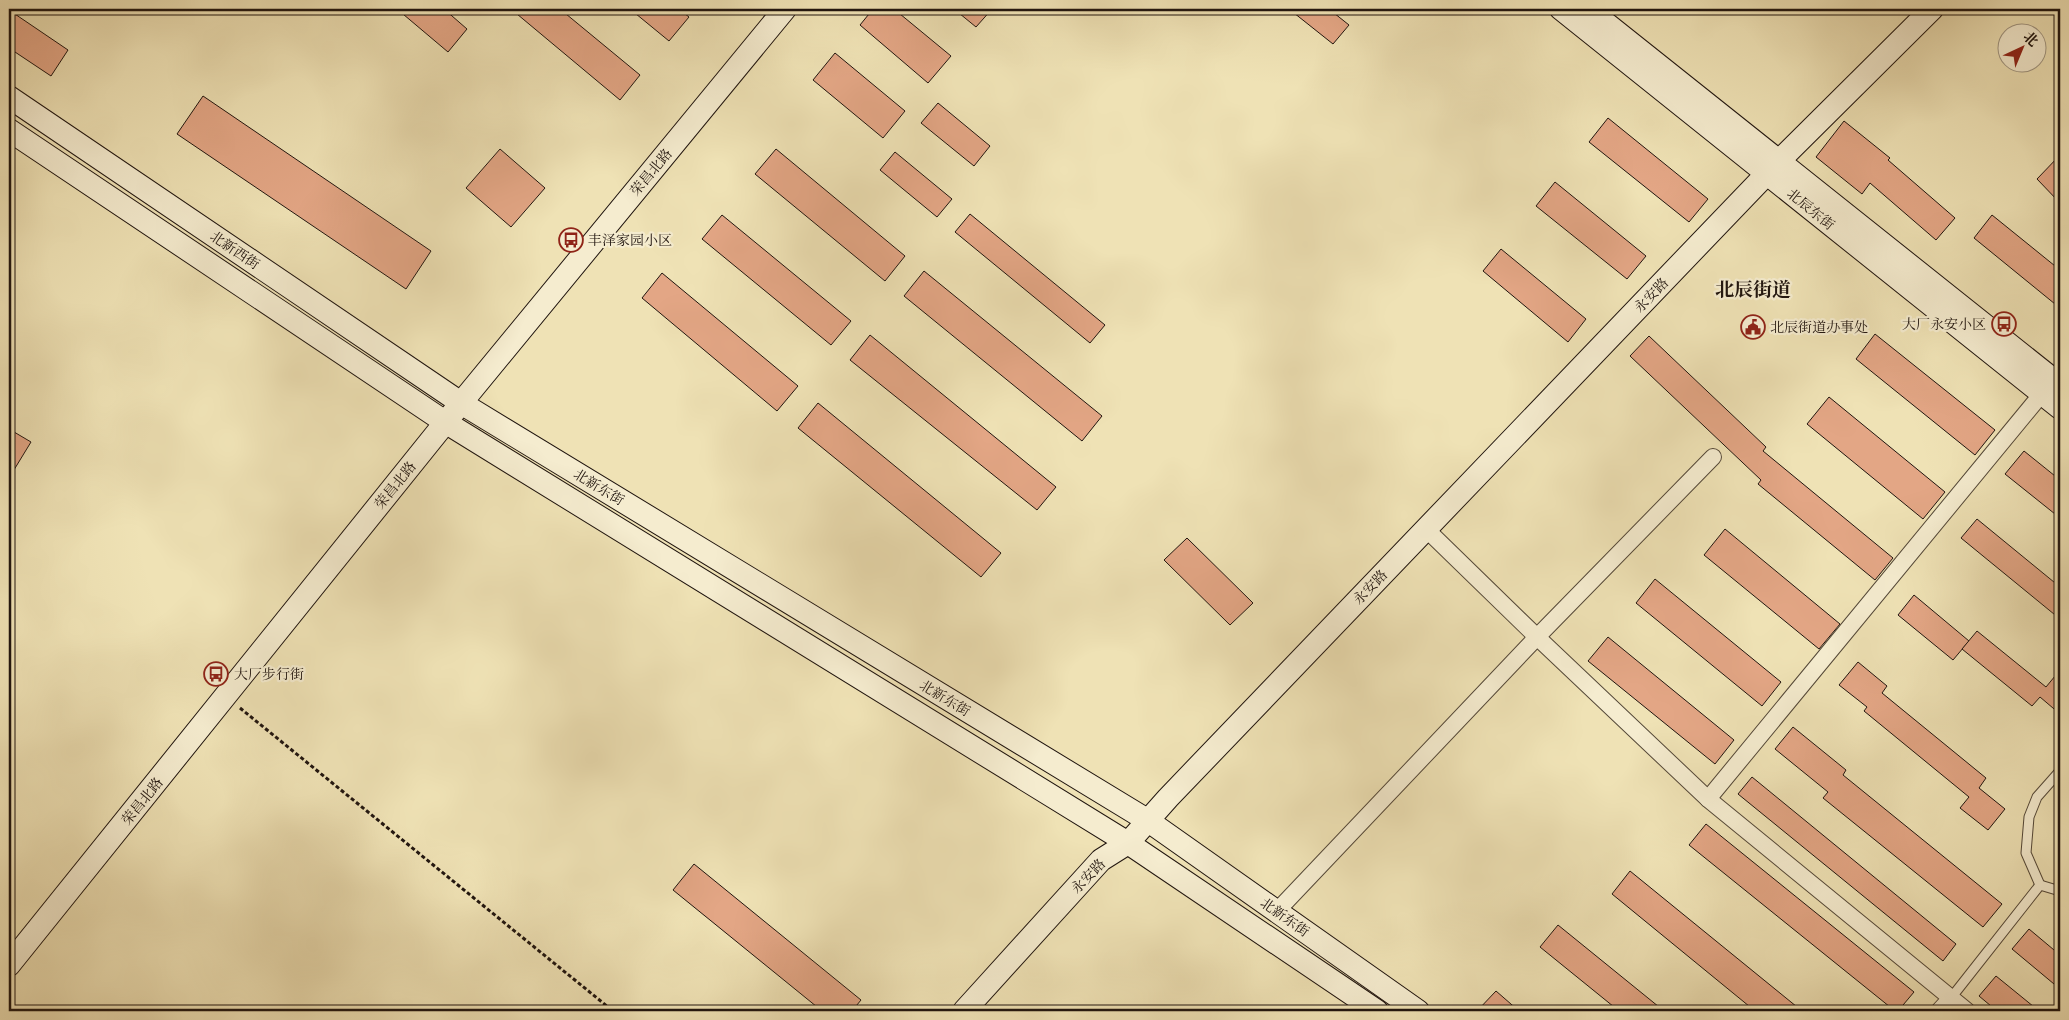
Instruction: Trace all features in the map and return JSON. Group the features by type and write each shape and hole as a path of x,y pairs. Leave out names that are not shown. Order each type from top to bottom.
{"main road":[{"name":"荣昌北路","path":"9,965 461,402 785,9"},
{"name":"北辰东街","path":"1561,9 2057,382"},
{"name":"北辰东街","path":"1588,9 1772,168 2060,408"},
{"name":"永安路","path":"964,1011 1101,860 1128,843 1147,820 1772,168 1932,9"},
{"name":"北新西街","path":"9,98 461,402"},
{"name":"北新西街","path":"9,130 445,422"},
{"name":"北新东街","path":"461,402 1147,820 1418,1011"},
{"name":"北新东街","path":"445,422 1128,843 1377,1011"},
{"path":"760,616 774,594"}],"street":[{"path":"1708,799 2057,382"},
{"path":"1277,911 1537,637 1713,457"},
{"path":"1426,528 1537,637 1708,799 1967,1011"},
{"path":"1939,1011 1951,998"}],"lane":[{"path":"2040,885 2026,853 2029,817 2037,797 2060,771"},
{"path":"2040,885 2060,890"},
{"path":"1951,998 2040,885"}],"path":[{"path":"226,696 613,1011"}],"building":[{"path":"397,9 444,9 467,29 448,52"},
{"path":"511,9 560,9 640,75 620,100"},
{"path":"630,9 679,9 689,17 669,41"},
{"path":"873,9 894,9 951,56 928,83 860,25"},
{"path":"954,9 992,9 976,27"},
{"path":"1289,9 1329,9 1349,25 1333,44"},
{"path":"9,10 68,50 51,76 9,48"},
{"path":"835,53 905,111 883,138 813,80"},
{"path":"203,96 431,251 406,289 177,134"},
{"path":"938,103 990,146 974,166 921,123"},
{"path":"1608,118 1708,199 1689,222 1589,142"},
{"path":"1844,121 1890,158 1888,160 1955,218 1936,240 1870,183 1862,194 1816,157"},
{"path":"500,149 545,188 511,227 466,188"},
{"path":"776,149 905,256 885,281 755,174"},
{"path":"895,152 952,199 937,217 880,170"},
{"path":"2060,155 2060,203 2037,179"},
{"path":"1555,182 1646,256 1627,279 1536,206"},
{"path":"970,214 1105,325 1090,343 955,232"},
{"path":"722,215 851,321 831,345 702,239"},
{"path":"1992,215 2060,270 2060,298 2055,304 1974,238"},
{"path":"1501,249 1586,319 1568,342 1483,271"},
{"path":"924,271 1102,416 1082,441 904,296"},
{"path":"662,273 798,386 777,411 642,298"},
{"path":"1875,334 1995,430 1975,455 1856,359"},
{"path":"870,335 1056,487 1037,510 850,360"},
{"path":"1649,336 1766,447 1763,451 1893,558 1875,580 1758,484 1761,480 1630,356"},
{"path":"1829,397 1945,492 1923,519 1807,424"},
{"path":"818,403 1001,553 981,577 798,428"},
{"path":"9,429 31,442 9,478"},
{"path":"2024,451 2060,480 2060,518 2005,474"},
{"path":"1977,519 2060,587 2060,619 1961,538"},
{"path":"1725,529 1840,624 1819,649 1704,555"},
{"path":"1187,538 1253,603 1230,625 1164,560"},
{"path":"1655,579 1781,682 1762,706 1636,603"},
{"path":"1914,595 1969,641 1953,660 1898,615"},
{"path":"1977,631 2046,687 2060,670 2060,714 2040,697 2032,706 1962,649"},
{"path":"1608,637 1734,740 1715,764 1588,661"},
{"path":"1858,662 1887,686 1882,693 1986,778 1979,788 2005,809 1988,830 1960,808 1969,797 1864,711 1867,707 1839,685"},
{"path":"1793,727 1846,770 1843,775 2002,904 1983,927 1823,798 1828,792 1775,749"},
{"path":"1752,777 1956,944 1943,961 1738,794"},
{"path":"1706,824 1914,992 1898,1011 1895,1011 1689,845"},
{"path":"694,864 861,1000 852,1011 822,1011 673,890"},
{"path":"1630,871 1802,1011 1755,1011 1612,894"},
{"path":"1558,925 1664,1011 1619,1011 1540,947"},
{"path":"2029,929 2060,955 2060,989 2012,949"},
{"path":"1996,976 2039,1011 1997,1011 1979,996"},
{"path":"1496,991 1519,1011 1477,1011"}],"place":[{"name":"丰泽家园小区","path":"571,240"},
{"name":"大厂永安小区","path":"2004,324"},
{"name":"北辰街道办事处","path":"1753,327"},
{"name":"大厂步行街","path":"216,674"}],"district":[{"name":"北辰街道","path":"1753,289"}]}
